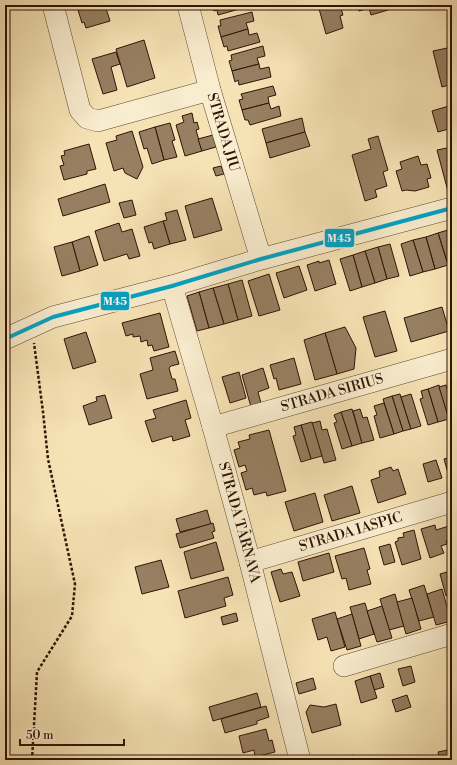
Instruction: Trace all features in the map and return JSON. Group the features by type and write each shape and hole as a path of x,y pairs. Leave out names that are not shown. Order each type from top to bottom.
{"street":[{"path":"53,5 80,110 87,118 98,121 210,90"},
{"name":"STRADA JIU","path":"188,5 210,90 261,259"},
{"path":"5,339 53,317 172,286 261,259 452,208"},
{"name":"STRADA TÂRNAVA","path":"172,286 250,562 300,760"},
{"name":"STRADA SIRIUS","path":"213,427 452,359"},
{"name":"STRADA IASPIC","path":"250,562 452,502"},
{"path":"344,666 452,634"}],"path":[{"path":"31,326 48,459 75,584 72,616 37,672 32,760"}],"building":[{"path":"76,5 95,5 78,10"},
{"path":"95,5 105,5 110,21 86,28 84,22 82,23 78,10"},
{"path":"212,5 250,6 218,15 217,10 214,11"},
{"path":"318,5 340,5 343,15 340,16 343,28 326,34"},
{"path":"357,5 387,5 388,10 371,15 369,8 359,11"},
{"path":"252,12 254,21 246,23 248,29 221,37 218,26 221,26 220,20"},
{"path":"248,29 249,35 257,33 260,42 228,51 227,46 224,47 221,37"},
{"path":"144,40 155,78 127,87 116,49"},
{"path":"263,46 265,56 257,58 259,64 232,71 229,61 232,60 231,55"},
{"path":"452,47 452,84 442,87 433,51"},
{"path":"116,52 120,64 111,67 117,90 103,94 92,59"},
{"path":"259,64 260,69 269,67 271,77 239,85 238,80 235,82 232,71"},
{"path":"273,86 276,95 268,97 269,103 242,110 239,100 243,99 241,94"},
{"path":"269,103 271,109 279,106 281,116 250,125 248,120 245,120 242,110"},
{"path":"452,105 452,128 438,132 432,111"},
{"path":"192,113 194,123 197,122 199,129 196,130 202,151 185,156 176,125 184,122 182,116"},
{"path":"302,118 305,132 266,143 262,129"},
{"path":"170,123 175,140 172,141 177,157 164,160 155,127"},
{"path":"155,127 164,160 152,164 147,148 144,149 139,132"},
{"path":"132,131 143,167 137,179 125,173 123,168 114,171 106,143 117,140 116,136"},
{"path":"305,132 310,146 270,158 266,143"},
{"path":"213,135 216,147 202,151 198,139"},
{"path":"378,136 388,170 383,172 387,186 375,190 377,197 365,201 352,155 371,149 368,139"},
{"path":"89,144 96,169 87,171 87,174 64,180 60,166 64,165 61,156 65,155 64,151"},
{"path":"452,147 452,199 450,199 437,150"},
{"path":"418,156 421,165 427,164 431,178 427,179 429,187 415,191 402,191 396,171 402,169 400,162"},
{"path":"221,166 224,174 216,176 213,168"},
{"path":"105,184 110,202 63,216 58,199"},
{"path":"212,198 222,230 194,238 185,206"},
{"path":"132,200 136,215 124,218 119,203"},
{"path":"177,210 186,240 170,244 163,221 167,220 165,213"},
{"path":"163,221 170,244 154,249 152,242 149,243 144,227"},
{"path":"119,223 122,232 132,229 140,256 129,259 127,254 104,261 95,231"},
{"path":"451,229 452,263 448,265 438,233"},
{"path":"438,233 448,265 435,269 426,237"},
{"path":"89,236 98,265 80,271 72,242"},
{"path":"426,237 435,269 423,272 413,240"},
{"path":"413,240 423,272 410,276 401,244"},
{"path":"72,242 80,271 62,276 54,247"},
{"path":"390,244 399,276 387,279 378,247"},
{"path":"378,247 387,279 375,283 365,251"},
{"path":"365,251 375,283 362,287 353,255"},
{"path":"353,255 362,287 350,291 340,259"},
{"path":"329,260 336,284 315,291 307,265 319,261 319,263"},
{"path":"299,266 307,290 284,298 276,273"},
{"path":"269,274 280,310 259,316 248,281"},
{"path":"242,280 252,316 238,320 228,284"},
{"path":"228,284 238,320 224,324 213,288"},
{"path":"213,288 224,324 209,328 199,292"},
{"path":"199,292 209,328 197,331 187,296"},
{"path":"442,307 449,331 411,342 404,318"},
{"path":"385,311 397,351 375,357 363,317"},
{"path":"160,313 169,347 154,351 152,345 148,346 147,340 141,342 140,336 133,337 133,334 126,336 122,323"},
{"path":"345,327 356,348 354,369 337,374 325,333"},
{"path":"86,332 96,362 73,369 64,339"},
{"path":"325,333 337,374 315,380 304,340"},
{"path":"175,351 179,364 169,368 172,379 175,379 178,391 147,399 140,374 153,370 150,358"},
{"path":"294,358 301,384 279,390 276,378 274,379 270,365"},
{"path":"263,368 269,388 258,392 261,403 251,407 242,375"},
{"path":"239,372 246,398 230,403 222,377"},
{"path":"439,385 449,419 438,422 428,389"},
{"path":"446,385 449,394 452,393 452,418 449,419 439,387"},
{"path":"428,389 438,422 428,425 420,399 423,398 421,391"},
{"path":"400,394 411,429 403,431 392,396"},
{"path":"411,394 421,426 411,429 401,397"},
{"path":"105,395 112,418 89,425 83,406 97,401 96,397"},
{"path":"392,396 403,431 394,434 383,399"},
{"path":"186,400 191,418 185,420 190,436 173,441 172,436 152,442 145,421 156,418 153,410"},
{"path":"384,403 394,434 380,438 374,416 377,415 374,406"},
{"path":"352,409 362,443 352,446 341,412"},
{"path":"360,409 363,418 367,417 374,440 362,443 353,411"},
{"path":"341,412 352,446 342,449 334,423 337,422 334,415"},
{"path":"320,421 322,430 327,429 336,460 324,463 312,423"},
{"path":"312,422 322,456 311,459 301,425"},
{"path":"301,425 311,459 301,462 293,436 296,435 294,427"},
{"path":"269,430 286,491 267,496 266,492 254,495 252,488 246,490 241,473 247,471 245,465 239,467 234,450 240,448 238,442 250,439 249,435"},
{"path":"452,457 452,484 451,484 444,459"},
{"path":"436,460 442,478 428,482 423,464"},
{"path":"391,467 393,471 398,469 406,494 378,503 371,480 380,477 379,471"},
{"path":"352,486 360,513 332,521 324,495"},
{"path":"315,493 323,522 294,531 285,502"},
{"path":"207,510 211,524 180,532 176,519"},
{"path":"213,523 215,531 212,532 214,538 180,548 176,534"},
{"path":"435,525 436,530 452,525 452,539 446,541 447,544 441,546 444,553 430,558 421,529"},
{"path":"414,530 421,559 402,565 395,542 398,541 398,538 404,537 403,533"},
{"path":"216,542 224,570 191,579 184,552"},
{"path":"390,544 395,562 384,565 379,547"},
{"path":"364,548 370,569 367,570 371,584 349,590 346,578 342,579 335,556"},
{"path":"329,553 334,572 303,581 298,562"},
{"path":"161,560 169,587 142,594 135,567"},
{"path":"281,569 283,574 292,572 300,596 280,602 271,572"},
{"path":"451,571 452,599 451,595 446,596 440,574"},
{"path":"228,577 233,595 224,598 226,606 185,618 178,591"},
{"path":"424,585 434,617 419,621 409,590"},
{"path":"442,589 451,621 436,625 427,594"},
{"path":"395,594 404,626 389,630 380,599"},
{"path":"412,598 421,629 406,634 397,602"},
{"path":"365,603 374,634 359,639 350,607"},
{"path":"382,606 392,638 377,642 367,611"},
{"path":"335,612 345,647 331,651 327,637 318,640 312,619"},
{"path":"236,613 238,621 223,625 221,617"},
{"path":"352,614 361,646 347,650 337,619"},
{"path":"411,666 415,682 403,686 398,669"},
{"path":"380,673 384,687 374,690 370,676"},
{"path":"370,676 377,698 361,703 355,681"},
{"path":"313,678 316,689 299,694 296,683"},
{"path":"257,693 261,707 213,721 209,707"},
{"path":"407,695 411,707 396,712 392,700"},
{"path":"336,704 341,725 312,733 306,712 310,705 324,707"},
{"path":"266,706 269,717 257,721 257,724 225,733 221,719"},
{"path":"266,729 269,741 272,740 275,752 255,757 254,750 243,753 239,736"},
{"path":"452,749 452,760 440,760 438,752"},
{"path":"353,755 354,760 334,760"},
{"path":"237,756 238,760 227,760 227,759"}],"transit line":[{"name":"M45","path":"5,339 53,317 172,286 261,259 452,208"}]}
